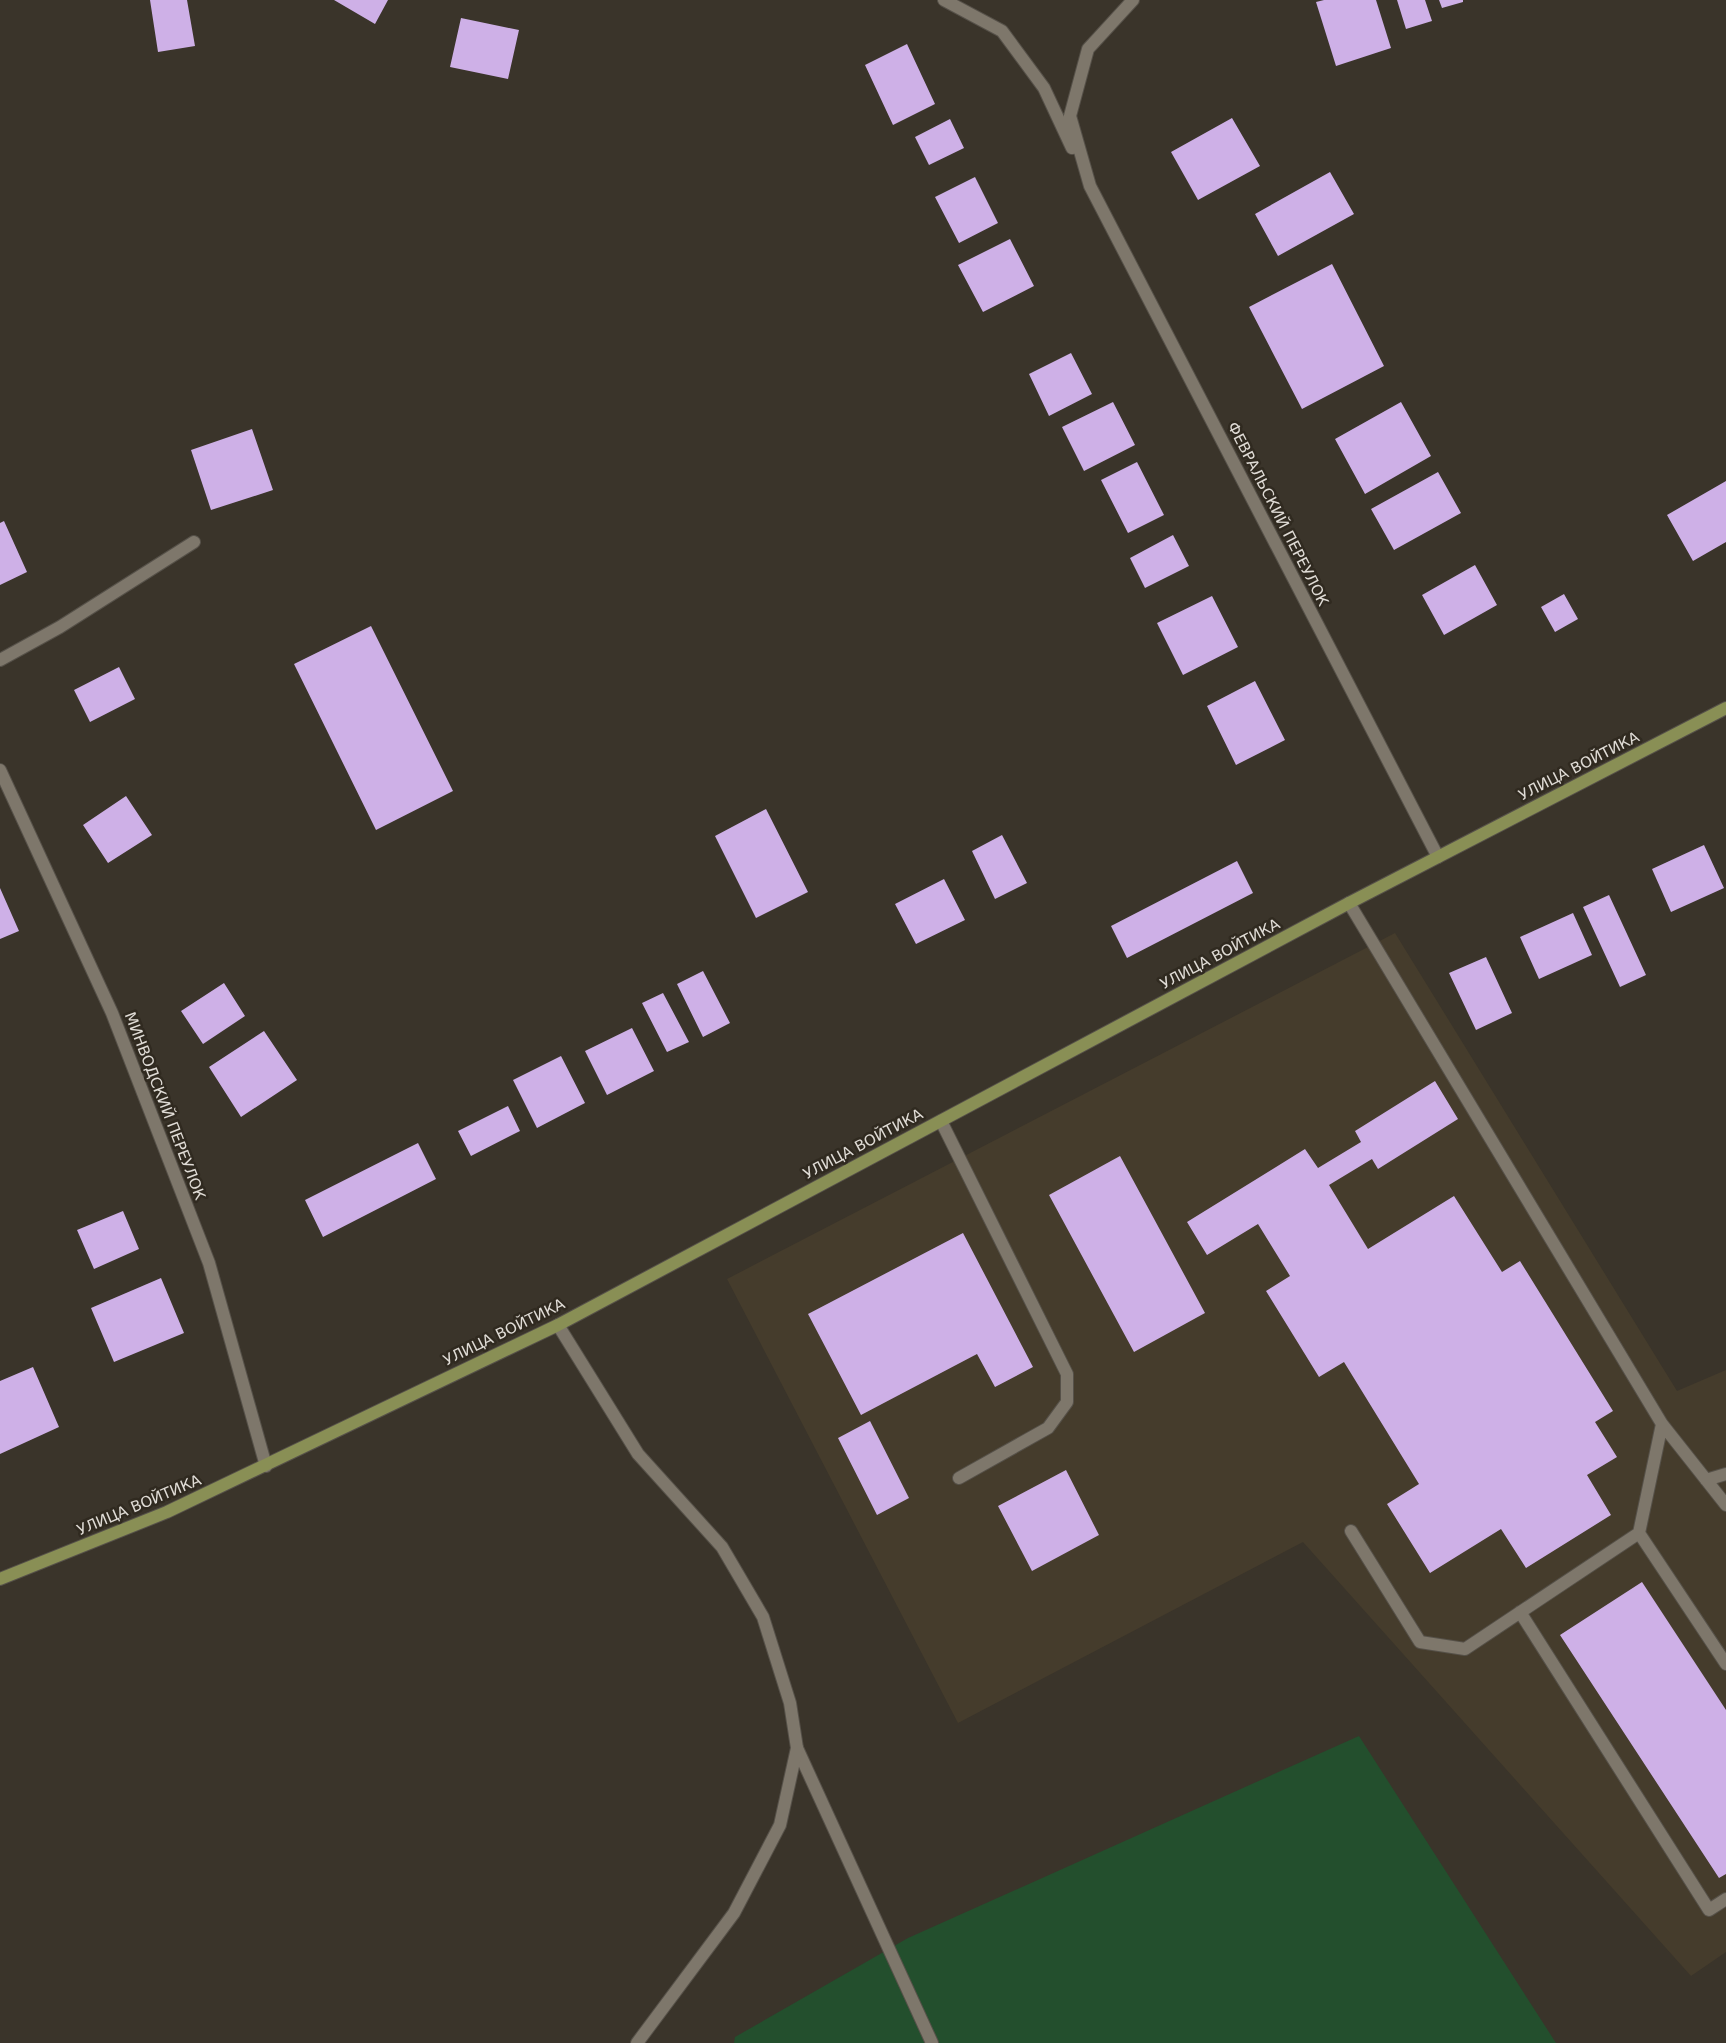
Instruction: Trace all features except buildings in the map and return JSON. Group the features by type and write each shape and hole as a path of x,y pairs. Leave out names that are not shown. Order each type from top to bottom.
{"main road":[{"name":"УЛИЦА ВОЙТИКА","path":"0,1579 167,1512 558,1325 1349,903 1726,708"}],"street":[{"name":"ФЕВРАЛЬСКИЙ ПЕРЕУЛОК","path":"944,0 1002,31 1044,88 1090,186 1438,857"},
{"name":"ФЕВРАЛЬСКИЙ ПЕРЕУЛОК","path":"1090,186 1070,116 1088,50 1133,0"},
{"path":"0,660 60,627 194,542"},
{"name":"МИНВОДСКИЙ ПЕРЕУЛОК","path":"0,770 112,1013 209,1263 266,1466"},
{"path":"1349,903 1662,1424 1726,1506"},
{"path":"941,1121 1067,1374 1067,1402 1048,1428 959,1478"},
{"path":"558,1325 638,1454 722,1548 763,1616 790,1703 797,1748 932,2043"},
{"path":"1351,1531 1420,1642 1465,1649 1639,1532 1662,1424"},
{"path":"1706,1480 1726,1474"},
{"path":"1639,1532 1726,1664"},
{"path":"1520,1612 1709,1910 1726,1899"},
{"path":"637,2043 734,1913 780,1824 797,1748"}],"shaded area":[{"path":"1395,933 1677,1391 1726,1370 1726,1952 1691,1976 1303,1542 958,1723 727,1279"}],"green space":[{"path":"1359,1736 1556,2043 734,2043 735,2037 908,1938"}]}
